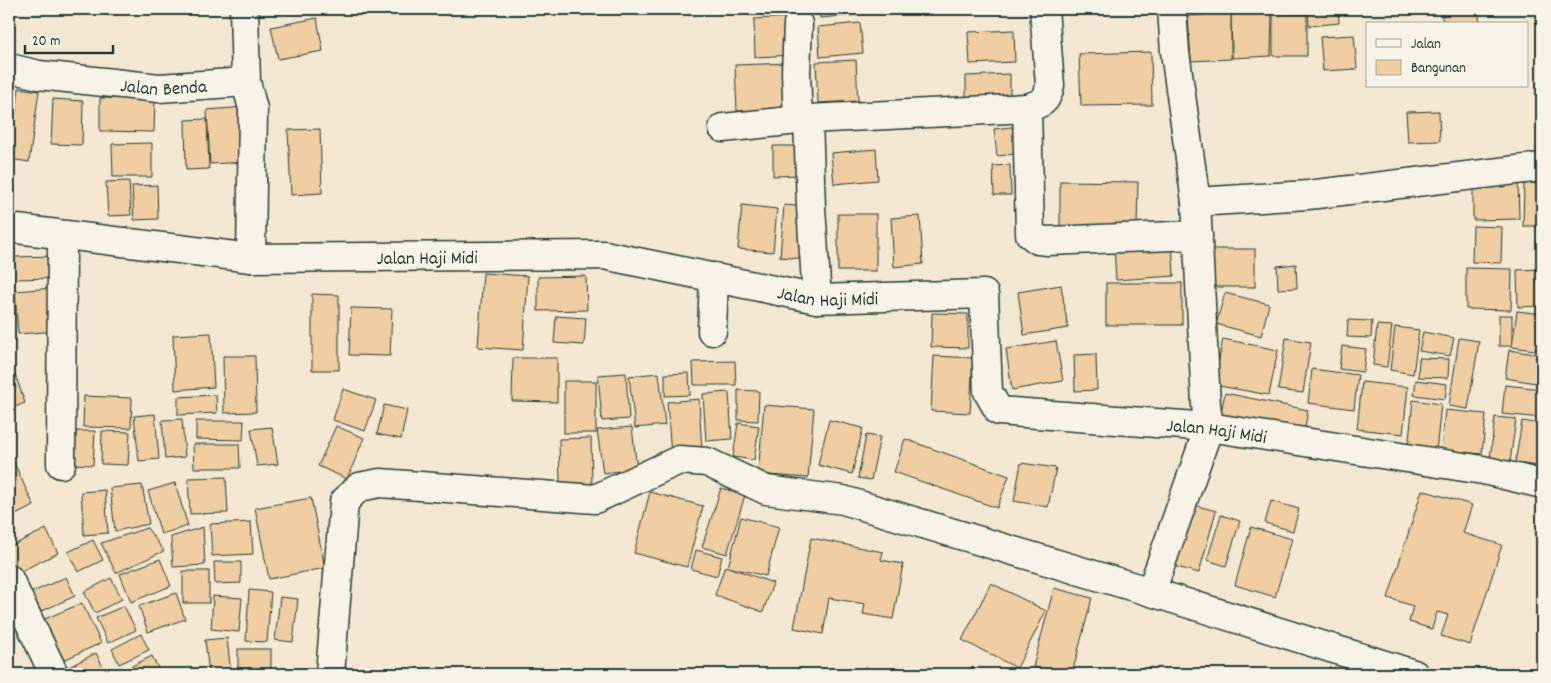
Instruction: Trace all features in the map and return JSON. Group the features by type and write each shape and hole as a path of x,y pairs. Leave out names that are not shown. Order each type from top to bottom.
{"street":[{"path":"244,9 246,82 253,109 251,258"},
{"path":"723,128 803,120 1027,108 1042,103 1048,95 1050,85 1044,9"},
{"path":"1151,592 1209,426 1206,405 1196,202 1175,52 1172,9"},
{"path":"798,24 796,73 803,120 817,299"},
{"name":"Jalan Benda","path":"9,68 39,75 159,88 246,82"},
{"path":"1027,108 1030,234 1038,240 1198,235"},
{"path":"1196,202 1308,194 1542,167"},
{"name":"Jalan Haji Midi","path":"9,228 251,258 604,255 817,299 984,294 988,392 999,411 1209,426 1482,470 1542,484"},
{"path":"61,464 62,235"},
{"path":"712,331 714,277"},
{"path":"330,674 344,502 359,487 380,484 595,500 679,460 707,462 766,490 843,500 1151,592 1414,674"},
{"path":"9,578 54,674"}],"building":[{"path":"819,9 865,9 865,14 820,18"},
{"path":"1308,9 1338,9 1339,23 1309,26"},
{"path":"1441,9 1478,9 1480,22 1443,22"},
{"path":"1272,12 1271,56 1232,58 1231,13"},
{"path":"1231,13 1231,59 1191,61 1188,16"},
{"path":"1273,13 1307,14 1307,56 1273,56"},
{"path":"793,17 794,55 755,57 754,19"},
{"path":"317,18 323,51 278,59 271,27"},
{"path":"860,23 863,53 820,57 818,27"},
{"path":"1014,30 1015,62 970,64 968,32"},
{"path":"1354,35 1357,69 1323,71 1320,37"},
{"path":"1151,52 1152,105 1081,106 1079,54"},
{"path":"856,60 858,101 818,103 816,62"},
{"path":"792,63 792,109 737,111 735,65"},
{"path":"1010,74 1010,99 966,100 966,76"},
{"path":"19,88 39,91 29,162 10,159"},
{"path":"100,98 155,99 154,132 100,131"},
{"path":"53,99 83,101 82,145 51,144"},
{"path":"245,107 247,162 210,164 207,110"},
{"path":"1439,111 1440,141 1408,142 1406,112"},
{"path":"207,119 209,169 186,170 185,120"},
{"path":"1020,126 1023,153 997,156 994,129"},
{"path":"320,129 322,193 291,195 288,130"},
{"path":"152,143 152,177 113,177 112,144"},
{"path":"773,146 803,146 803,175 773,176"},
{"path":"876,149 878,180 834,184 831,153"},
{"path":"1010,165 1011,195 994,195 993,166"},
{"path":"1518,178 1519,219 1473,220 1473,179"},
{"path":"129,181 131,215 108,216 106,182"},
{"path":"1060,181 1138,182 1137,229 1060,228"},
{"path":"1524,183 1542,184 1542,226 1523,226"},
{"path":"157,185 158,219 134,220 132,186"},
{"path":"742,205 777,209 773,252 738,249"},
{"path":"784,205 808,207 805,259 780,257"},
{"path":"838,214 876,214 876,271 838,271"},
{"path":"920,216 923,264 894,267 891,218"},
{"path":"1473,226 1502,227 1501,263 1472,262"},
{"path":"1172,243 1174,276 1116,280 1114,247"},
{"path":"1211,249 1255,249 1255,287 1211,287"},
{"path":"59,256 60,278 10,279 10,257"},
{"path":"1296,264 1297,288 1278,289 1277,266"},
{"path":"1466,268 1512,269 1511,310 1466,309"},
{"path":"1542,269 1542,306 1518,307 1517,270"},
{"path":"483,273 528,276 523,350 478,347"},
{"path":"586,276 587,310 538,311 538,277"},
{"path":"1106,283 1182,283 1182,325 1106,325"},
{"path":"1061,285 1068,328 1024,335 1018,292"},
{"path":"54,288 57,331 18,334 15,291"},
{"path":"1225,293 1269,304 1261,336 1216,324"},
{"path":"312,294 339,295 339,370 312,370"},
{"path":"351,308 392,309 390,356 349,355"},
{"path":"1517,311 1542,314 1542,351 1512,347"},
{"path":"932,313 968,314 968,348 931,347"},
{"path":"1499,315 1512,315 1512,346 1499,346"},
{"path":"556,316 586,318 584,345 554,343"},
{"path":"1348,320 1372,321 1371,338 1347,337"},
{"path":"1377,325 1392,326 1387,367 1373,365"},
{"path":"1395,327 1419,330 1413,374 1390,370"},
{"path":"1423,332 1454,338 1450,356 1419,351"},
{"path":"211,333 214,387 175,390 173,335"},
{"path":"1286,338 1311,342 1303,393 1278,390"},
{"path":"1459,338 1479,341 1468,409 1449,406"},
{"path":"1223,339 1278,350 1269,395 1214,385"},
{"path":"1056,341 1063,381 1012,390 1006,349"},
{"path":"1342,346 1366,349 1363,372 1339,369"},
{"path":"1509,350 1542,355 1542,384 1505,378"},
{"path":"1096,354 1097,390 1075,391 1074,355"},
{"path":"223,356 255,356 256,412 224,413"},
{"path":"934,356 973,358 970,413 931,411"},
{"path":"513,358 557,358 557,402 512,401"},
{"path":"1419,358 1449,359 1448,378 1418,377"},
{"path":"735,361 736,385 694,385 693,362"},
{"path":"1312,369 1358,375 1354,409 1308,403"},
{"path":"14,371 25,403 12,408 9,398 9,373"},
{"path":"626,373 629,419 602,421 598,375"},
{"path":"659,373 665,425 635,428 629,376"},
{"path":"689,373 690,395 665,396 665,374"},
{"path":"1416,380 1447,384 1445,399 1414,395"},
{"path":"564,381 596,381 596,433 564,433"},
{"path":"1362,382 1408,387 1403,434 1357,429"},
{"path":"1505,385 1542,389 1542,418 1502,414"},
{"path":"343,389 376,400 365,431 333,420"},
{"path":"738,390 759,391 758,421 738,420"},
{"path":"729,392 732,439 706,441 703,394"},
{"path":"1225,393 1308,410 1304,434 1220,417"},
{"path":"216,395 217,413 178,415 178,397"},
{"path":"84,396 132,398 131,428 83,427"},
{"path":"699,399 702,453 671,455 667,402"},
{"path":"1413,400 1441,404 1436,452 1408,449"},
{"path":"384,405 407,410 401,439 377,434"},
{"path":"764,405 814,409 808,478 758,474"},
{"path":"1445,410 1486,414 1482,454 1441,450"},
{"path":"155,414 159,459 139,461 134,416"},
{"path":"1495,417 1516,419 1510,462 1490,459"},
{"path":"182,419 185,457 165,459 162,420"},
{"path":"829,420 863,428 852,474 818,465"},
{"path":"196,421 244,421 243,440 196,439"},
{"path":"1522,421 1542,424 1538,466 1515,463"},
{"path":"738,423 759,426 754,460 733,457"},
{"path":"336,426 364,438 347,479 318,466"},
{"path":"272,427 278,464 257,466 251,429"},
{"path":"632,427 637,469 603,473 597,430"},
{"path":"76,431 95,431 93,465 74,464"},
{"path":"102,431 130,432 128,465 101,464"},
{"path":"866,435 880,437 871,480 858,478"},
{"path":"591,438 592,485 560,485 559,439"},
{"path":"905,439 1009,476 997,508 894,472"},
{"path":"193,444 239,444 240,468 194,468"},
{"path":"9,455 34,506 9,518"},
{"path":"1021,463 1056,468 1048,507 1014,501"},
{"path":"226,477 228,513 190,514 188,478"},
{"path":"175,483 188,526 161,534 148,491"},
{"path":"142,485 149,524 115,531 110,488"},
{"path":"721,488 745,495 727,554 702,547"},
{"path":"105,490 108,533 84,535 81,492"},
{"path":"1422,490 1472,505 1463,533 1502,545 1470,645 1441,636 1448,615 1437,612 1432,629 1409,622 1413,606 1388,598"},
{"path":"650,492 703,506 687,567 634,553"},
{"path":"311,498 325,568 269,579 255,508"},
{"path":"1271,501 1299,509 1293,531 1265,523"},
{"path":"1187,503 1216,511 1199,573 1170,565"},
{"path":"1221,515 1240,521 1226,566 1207,560"},
{"path":"741,517 779,527 766,576 728,567"},
{"path":"251,522 253,554 212,556 210,524"},
{"path":"203,527 205,565 173,567 171,537"},
{"path":"1251,527 1292,539 1275,597 1235,585"},
{"path":"147,528 164,551 116,573 101,543"},
{"path":"46,529 58,553 15,574 9,562 9,547"},
{"path":"811,538 883,552 881,560 903,564 893,619 863,614 865,604 829,598 823,634 794,628"},
{"path":"93,540 103,560 78,572 68,552"},
{"path":"696,550 722,557 717,576 691,569"},
{"path":"160,559 171,586 131,602 120,574"},
{"path":"214,562 241,562 241,583 215,584"},
{"path":"725,566 773,583 763,612 715,595"},
{"path":"183,571 209,571 209,603 183,603"},
{"path":"66,577 75,596 33,615 24,596"},
{"path":"111,578 122,599 95,613 84,592"},
{"path":"991,583 1046,611 1017,668 962,640"},
{"path":"1054,588 1092,598 1072,674 1061,674 1033,667"},
{"path":"249,590 271,592 267,642 246,641"},
{"path":"176,593 185,619 148,632 139,606"},
{"path":"213,596 242,598 239,632 211,629"},
{"path":"280,597 298,599 293,642 275,640"},
{"path":"82,603 101,643 57,663 38,622"},
{"path":"124,606 136,630 108,643 96,618"},
{"path":"141,634 149,650 119,664 112,649"},
{"path":"227,638 231,674 209,674 205,640"},
{"path":"238,649 271,649 271,674 238,674"},
{"path":"96,653 106,673 63,674 61,671"},
{"path":"152,656 161,674 126,674 124,670"}]}
